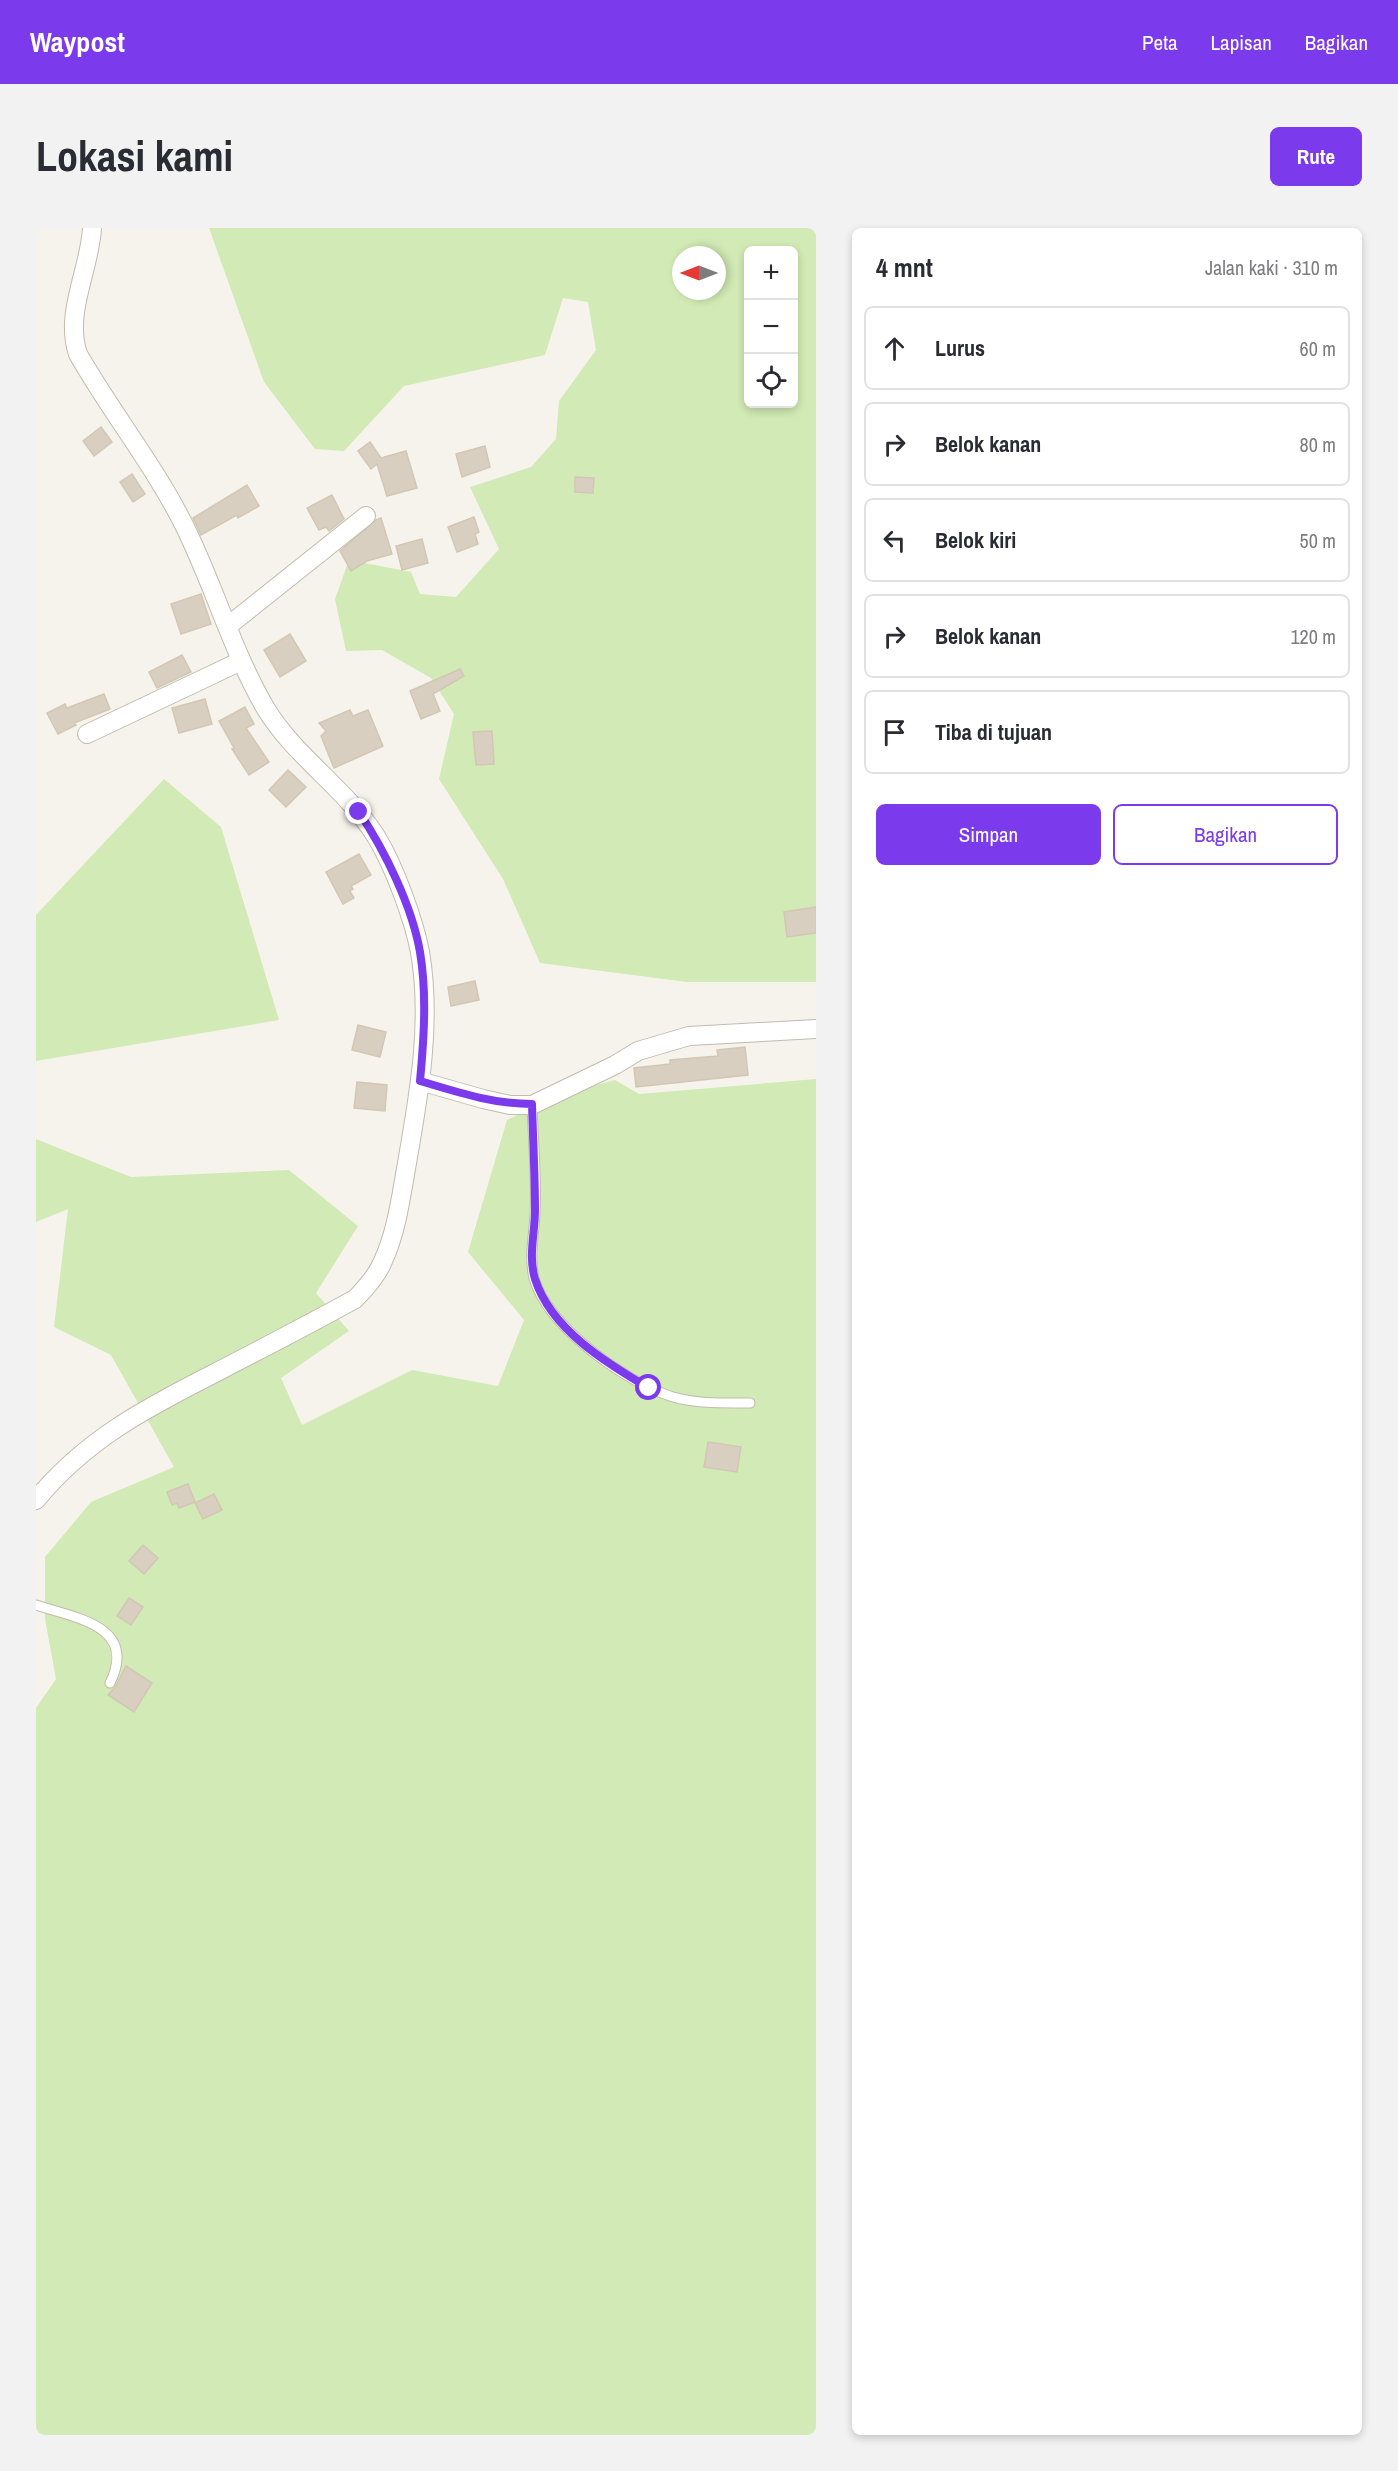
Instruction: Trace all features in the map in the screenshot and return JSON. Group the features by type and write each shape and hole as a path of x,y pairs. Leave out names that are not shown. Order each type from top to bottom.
{"street":[{"path":"36,1500 55,1477 87,1448 117,1426 156,1403 355,1299 372,1281 383,1263 401,1201 420,1081 424,1015 420,950 412,923 378,839 359,812 311,763 267,711 241,661 183,523 78,354 73,341 73,322 91,244 92,228"},
{"path":"228,626 366,516"},
{"path":"87,734 241,661"},
{"path":"420,1081 483,1099 510,1104 532,1104 615,1065 638,1051 689,1036 816,1029"}],"lane":[{"path":"532,1104 535,1213 531,1247 534,1276 546,1302 575,1335 603,1359 649,1388 674,1397 710,1404 750,1404"},
{"path":"36,1605 95,1624 112,1637 117,1656 117,1670 110,1683"}],"green space":[{"path":"209,228 816,228 816,982 687,982 540,963 503,879 439,779 454,714 431,678 382,650 346,651 335,599 349,560 411,572 420,594 456,597 499,549 470,487 531,467 556,439 559,401 596,350 588,302 563,298 545,355 404,386 344,451 315,449 264,382"},
{"path":"164,779 221,827 279,1020 36,1061 36,915"},
{"path":"816,1079 816,2435 36,2435 36,1708 56,1679 45,1619 45,1557 91,1502 174,1467 111,1355 54,1327 68,1209 36,1222 36,1139 131,1177 289,1170 358,1226 316,1293 349,1331 281,1378 302,1425 412,1370 498,1386 524,1320 468,1252 507,1120 562,1094 615,1080 639,1094"}],"building":[{"path":"101,427 112,442 94,456 83,441"},
{"path":"370,442 381,458 406,451 417,488 387,496 377,464 371,469 358,451"},
{"path":"485,446 490,467 462,477 456,454"},
{"path":"132,474 145,494 133,502 120,482"},
{"path":"575,477 594,478 593,493 575,492"},
{"path":"247,485 259,506 201,535 193,518"},
{"path":"332,495 344,519 329,531 326,527 319,530 307,508"},
{"path":"474,517 479,532 475,534 478,544 457,552 448,527"},
{"path":"381,518 392,554 367,561 351,571 340,551"},
{"path":"422,539 428,563 402,570 396,546"},
{"path":"201,594 211,624 181,634 171,604"},
{"path":"290,634 306,661 280,677 264,650"},
{"path":"182,655 191,672 157,688 149,672"},
{"path":"460,669 464,676 433,694 440,711 421,719 410,691"},
{"path":"104,694 110,709 74,723 76,725 58,734 47,713 65,704 67,708"},
{"path":"205,699 212,724 179,733 172,708"},
{"path":"245,707 254,724 246,728 269,762 249,775 232,749 234,748 219,721"},
{"path":"350,710 353,716 368,710 383,746 334,768 321,736 326,731 319,723"},
{"path":"492,731 494,764 476,765 473,732"},
{"path":"288,770 306,787 286,807 269,790"},
{"path":"359,854 371,875 351,886 353,889 350,891 354,898 343,904 326,872"},
{"path":"816,907 816,933 787,937 784,912"},
{"path":"475,981 479,1000 451,1006 448,987"},
{"path":"358,1025 386,1032 380,1057 352,1050"},
{"path":"745,1047 748,1075 636,1087 634,1068 670,1064 670,1060 718,1056 717,1050"},
{"path":"357,1082 387,1085 385,1111 354,1108"},
{"path":"708,1442 741,1447 737,1472 704,1467"},
{"path":"188,1484 195,1502 179,1508 177,1503 172,1505 167,1492"},
{"path":"214,1494 222,1510 203,1519 195,1503"},
{"path":"143,1545 158,1558 144,1574 129,1561"},
{"path":"129,1598 143,1607 131,1625 117,1616"},
{"path":"126,1666 152,1683 134,1712 108,1695 116,1686"}],"route":[{"path":"359,812 378,839 391,868 420,950 424,1015 420,1081 483,1099 510,1104 532,1104 535,1213 531,1247 534,1276 539,1290 557,1317 575,1335 603,1359 649,1388"}]}
